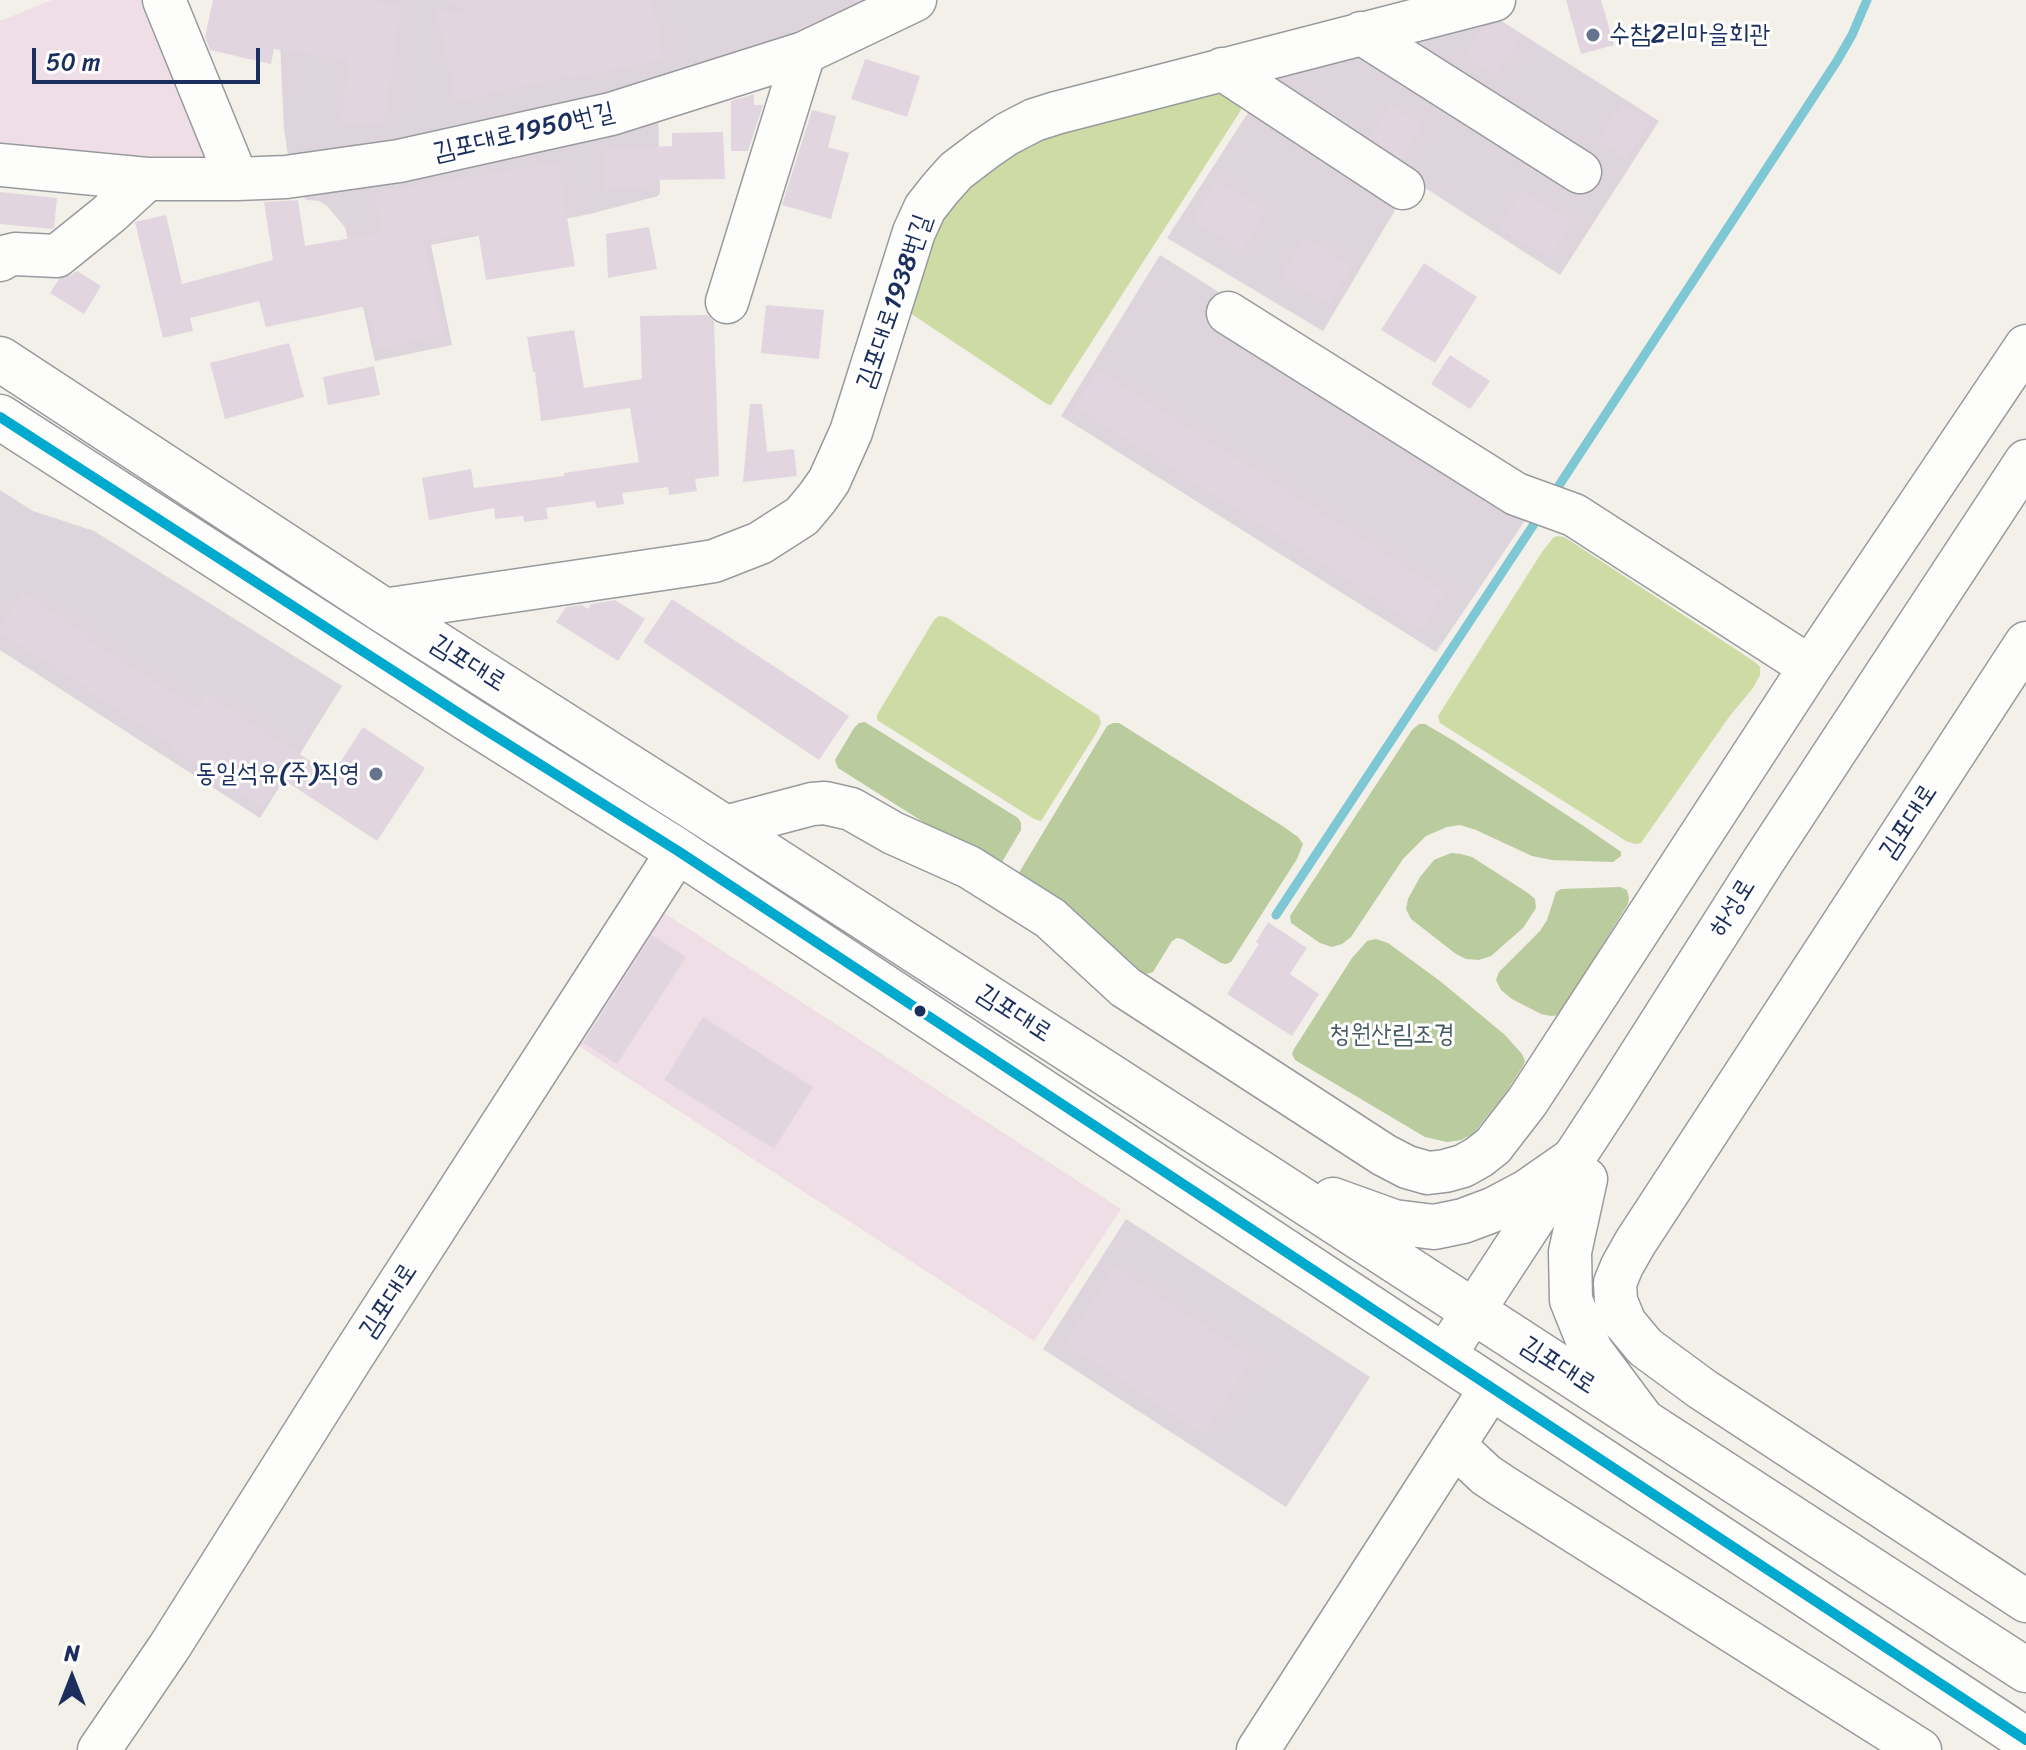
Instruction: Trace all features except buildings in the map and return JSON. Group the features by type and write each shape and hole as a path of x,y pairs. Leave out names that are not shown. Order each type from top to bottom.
{"main road":[{"name":"김포대로","path":"0,359 383,610 725,827 2026,1670"},
{"name":"김포대로","path":"0,417 678,851 2026,1740"},
{"path":"1265,1176 1394,1222 1434,1227 1463,1221 1495,1209 1580,1169"}],"street":[{"path":"164,0 237,179"},
{"name":"김포대로1950번길","path":"0,165 147,179 237,179 286,177 399,161 611,114 804,53 915,0"},
{"name":"김포대로1938번길","path":"383,610 714,561 760,543 802,516 829,481 851,432 914,232 925,208 956,171 1007,134 1034,120 1494,0"},
{"path":"1361,33 1580,172"},
{"path":"727,302 804,53"},
{"path":"1222,69 1403,188"},
{"path":"0,260 15,254 57,256 147,179"},
{"path":"1228,313 1516,494 1574,515 1810,667"},
{"path":"725,827 812,804 825,803 851,809 893,833 969,867 1050,918 1125,987 1384,1155 1428,1173 1463,1166 1493,1146 1513,1121 1810,667 2026,346"},
{"path":"1967,433 2025,475"},
{"name":"하성로","path":"1467,1372 1483,1318 1580,1169 1764,860 2025,475"},
{"name":"김포대로","path":"2026,643 1635,1243 1615,1283 1616,1301 1625,1323 1645,1347 1702,1389 2026,1601"},
{"name":"김포대로","path":"99,1750 170,1646 678,851"},
{"path":"1580,1169 1570,1252 1571,1300 1591,1350 1644,1422"},
{"path":"1258,1750 1455,1446 1467,1372"},
{"path":"1455,1446 1501,1485 1920,1750"}],"shaded area":[{"path":"52,0 149,0 207,129 207,166 0,149 0,21"},
{"path":"286,0 893,0 795,43 462,135 288,156 280,42"},
{"path":"1484,10 1659,121 1560,275 1413,180 1323,331 1167,238 1251,108 1237,90"},
{"path":"658,108 658,196 590,214 431,245 452,345 375,361 345,227 327,206 302,196 296,183"},
{"path":"1160,255 1499,469 1545,491 1436,652 1061,416"},
{"path":"0,490 33,511 94,531 342,686 260,818 0,650"},
{"path":"658,909 1121,1209 1034,1341 571,1041"},
{"path":"1126,1219 1370,1377 1286,1507 1043,1349"}],"green space":[{"path":"1213,84 1241,110 1051,405 907,311 922,236 989,155"},
{"path":"1557,536 1575,544 1760,667 1760,675 1753,688 1729,717 1641,843 1626,841 1440,723 1438,716 1542,552"},
{"path":"939,616 946,617 1099,716 1101,723 1097,732 1041,821 877,720 877,715"},
{"path":"865,722 1018,818 1021,830 1002,862 997,864 936,830 838,768 835,760 854,728"},
{"path":"1119,723 1284,827 1303,844 1297,859 1231,962 1221,963 1177,938 1153,972 1142,972 1091,928 1019,877 1107,726"},
{"name":"청원산림조경","path":"1419,724 1425,724 1454,741 1617,849 1621,856 1613,862 1552,860 1532,856 1476,830 1460,825 1447,827 1426,836 1403,859 1351,937 1332,947 1320,943 1291,923 1290,916 1412,730"},
{"name":"청원산림조경","path":"1451,853 1472,857 1535,899 1536,908 1523,928 1491,956 1479,960 1456,954 1411,919 1406,909 1420,877 1434,860"},
{"name":"청원산림조경","path":"1620,887 1627,890 1628,904 1559,1015 1541,1014 1501,990 1496,980 1499,972 1540,931 1556,892 1561,889"},
{"name":"청원산림조경","path":"1376,939 1388,943 1440,981 1505,1035 1525,1061 1505,1094 1473,1134 1461,1140 1447,1142 1425,1137 1295,1060 1292,1054 1352,958 1367,941"}],"waterway":[{"path":"1556,490 1837,61 1867,0"},
{"path":"1276,915 1536,521"}],"transit line":[{"path":"0,417 678,851 2026,1740"}],"place":[{"name":"수참2리마을회관","path":"1593,35"},
{"name":"동일석유(주)직영","path":"376,774"}]}
